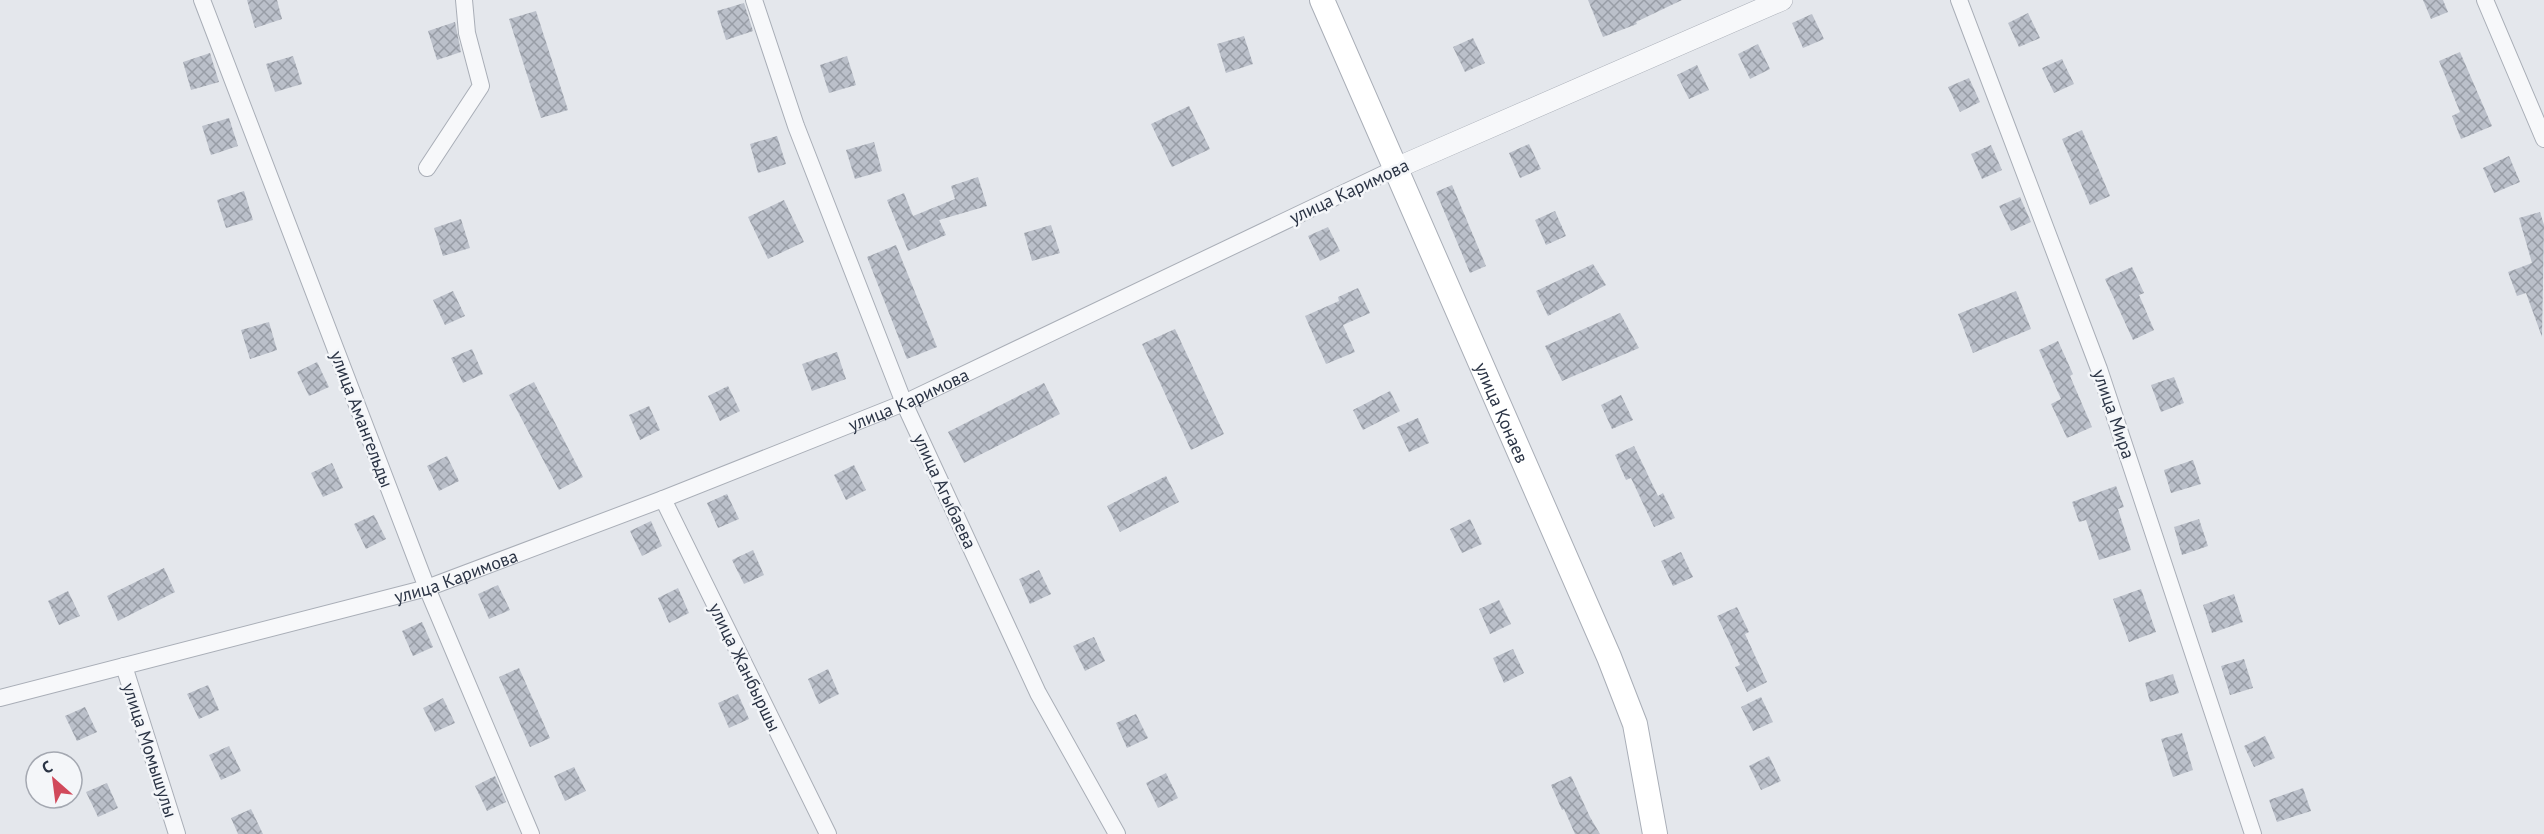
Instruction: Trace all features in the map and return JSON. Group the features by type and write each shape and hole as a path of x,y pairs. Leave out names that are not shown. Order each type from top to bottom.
{"main road":[{"name":"улица Қонаев","path":"1322,0 1609,657 1635,724 1655,834"}],"street":[{"name":"улица Амангельды","path":"202,0 427,588 531,834"},
{"path":"427,168 481,86 467,33 464,0"},
{"name":"улица Агыбаева","path":"754,0 795,126 904,404 1038,693 1117,834"},
{"name":"улица Каримова","path":"0,698 427,588 663,499 904,404 1394,169 1782,0"},
{"name":"улица Мира","path":"1959,0 2099,369 2253,834"},
{"path":"2485,0 2544,140"},
{"name":"улица Жанбыршы","path":"663,499 828,834"},
{"name":"улица Момышулы","path":"124,666 177,834"}],"building":[{"path":"247,0 277,0 282,19 255,28"},
{"path":"1588,0 1682,0 1636,22 1637,24 1603,37"},
{"path":"2423,0 2443,0 2448,12 2431,19"},
{"path":"744,3 753,31 726,40 717,11"},
{"path":"536,11 568,110 541,118 509,19"},
{"path":"2028,13 2040,38 2019,47 2008,23"},
{"path":"1812,14 1824,39 1803,48 1792,23"},
{"path":"455,22 461,52 437,60 428,31"},
{"path":"1244,36 1253,64 1226,73 1217,44"},
{"path":"1473,38 1485,63 1465,72 1453,47"},
{"path":"1758,44 1770,69 1750,79 1738,54"},
{"path":"2460,52 2492,126 2461,139 2452,116 2460,112 2439,61"},
{"path":"210,53 219,82 191,90 183,62"},
{"path":"293,56 302,84 275,92 266,64"},
{"path":"847,56 856,85 829,93 820,65"},
{"path":"2062,59 2074,84 2054,93 2042,68"},
{"path":"1697,65 1709,90 1689,99 1677,75"},
{"path":"1969,78 1980,102 1960,112 1948,87"},
{"path":"1189,106 1210,149 1172,167 1151,124"},
{"path":"229,118 238,146 211,155 202,126"},
{"path":"2082,130 2110,196 2090,205 2062,139"},
{"path":"777,136 786,164 758,173 750,144"},
{"path":"874,142 882,171 855,179 846,150"},
{"path":"1529,144 1541,169 1520,178 1509,153"},
{"path":"1991,145 2002,170 1982,179 1971,154"},
{"path":"2509,156 2520,182 2494,193 2483,168"},
{"path":"978,177 987,206 939,220 946,235 908,251 887,200 904,193 913,216 955,199 951,186"},
{"path":"1452,185 1486,266 1470,273 1436,192"},
{"path":"244,191 253,220 226,228 217,200"},
{"path":"2020,197 2031,222 2011,231 1999,206"},
{"path":"784,200 804,242 768,259 748,217"},
{"path":"1555,211 1566,236 1546,245 1535,220"},
{"path":"2540,212 2544,225 2542,337 2526,293 2517,296 2508,272 2532,263 2519,218"},
{"path":"461,219 470,248 443,256 434,228"},
{"path":"1051,225 1060,253 1032,261 1024,233"},
{"path":"1328,227 1340,251 1320,261 1308,236"},
{"path":"896,245 937,347 907,359 867,257"},
{"path":"1593,264 1606,285 1548,316 1536,291"},
{"path":"2132,267 2144,293 2139,295 2154,330 2133,340 2105,279"},
{"path":"1358,288 1370,313 1343,325 1355,352 1326,364 1305,316 1339,301 1338,297"},
{"path":"453,291 465,316 445,325 433,300"},
{"path":"2016,291 2031,329 1973,353 1958,314"},
{"path":"1620,313 1639,348 1562,381 1545,346"},
{"path":"269,322 277,350 250,359 241,330"},
{"path":"1175,329 1224,434 1191,450 1142,344"},
{"path":"2058,341 2073,374 2070,376 2092,427 2067,438 2051,404 2061,399 2039,350"},
{"path":"472,349 483,374 463,383 451,358"},
{"path":"837,352 846,379 812,391 802,364"},
{"path":"317,362 329,387 309,396 297,372"},
{"path":"2174,377 2184,403 2161,412 2151,385"},
{"path":"534,382 583,477 559,490 509,395"},
{"path":"1044,383 1060,414 964,463 948,432"},
{"path":"728,386 740,411 720,421 708,396"},
{"path":"1390,391 1400,411 1363,430 1353,410"},
{"path":"1621,395 1633,420 1612,429 1601,405"},
{"path":"649,406 660,430 640,440 629,415"},
{"path":"1418,418 1429,443 1409,452 1397,427"},
{"path":"1634,446 1658,496 1663,493 1675,518 1654,527 1631,478 1626,480 1615,455"},
{"path":"447,456 459,481 439,491 427,466"},
{"path":"2193,460 2201,484 2171,493 2164,470"},
{"path":"332,463 343,488 323,497 311,473"},
{"path":"854,465 866,490 846,500 834,475"},
{"path":"1166,476 1179,502 1120,532 1107,506"},
{"path":"2116,486 2124,507 2118,509 2131,550 2099,560 2086,520 2079,522 2072,502"},
{"path":"727,494 739,519 718,528 707,503"},
{"path":"374,515 386,539 366,549 354,524"},
{"path":"1470,519 1482,544 1462,553 1450,529"},
{"path":"2199,519 2208,546 2182,555 2174,527"},
{"path":"651,521 662,546 642,556 630,531"},
{"path":"753,550 764,575 744,584 732,560"},
{"path":"1681,552 1693,577 1673,586 1661,561"},
{"path":"164,568 175,592 118,621 107,596"},
{"path":"1039,570 1051,594 1030,604 1019,579"},
{"path":"498,585 510,610 489,619 478,594"},
{"path":"678,588 689,613 669,623 658,598"},
{"path":"2141,589 2156,632 2129,642 2113,599"},
{"path":"68,591 80,616 59,625 48,601"},
{"path":"2234,594 2243,622 2212,633 2203,605"},
{"path":"1499,600 1511,624 1490,634 1479,609"},
{"path":"1737,607 1749,632 1745,634 1767,682 1747,692 1735,667 1740,665 1717,616"},
{"path":"422,622 433,647 413,656 402,631"},
{"path":"1094,637 1105,661 1085,671 1073,646"},
{"path":"1513,649 1524,673 1504,683 1493,658"},
{"path":"2244,659 2253,688 2230,695 2221,666"},
{"path":"519,668 550,738 530,747 499,677"},
{"path":"828,669 839,694 819,704 808,679"},
{"path":"2173,674 2179,693 2150,702 2145,683"},
{"path":"208,685 219,710 199,719 187,694"},
{"path":"738,694 749,719 729,728 718,703"},
{"path":"1761,697 1773,722 1753,731 1741,707"},
{"path":"443,698 455,723 435,732 423,708"},
{"path":"85,707 97,732 77,741 65,716"},
{"path":"1136,714 1148,738 1127,748 1116,723"},
{"path":"2182,733 2193,770 2173,777 2161,739"},
{"path":"2265,736 2275,758 2254,767 2244,746"},
{"path":"229,746 241,771 221,780 209,755"},
{"path":"1769,756 1781,781 1761,790 1749,766"},
{"path":"574,767 586,791 565,801 554,776"},
{"path":"1166,773 1178,798 1158,808 1146,783"},
{"path":"495,776 506,802 487,811 475,786"},
{"path":"1571,776 1600,834 1575,834 1564,809 1562,810 1551,785"},
{"path":"107,783 118,808 98,817 86,792"},
{"path":"2303,788 2311,811 2277,822 2269,800"},
{"path":"251,809 263,834 238,834 231,818"}]}
